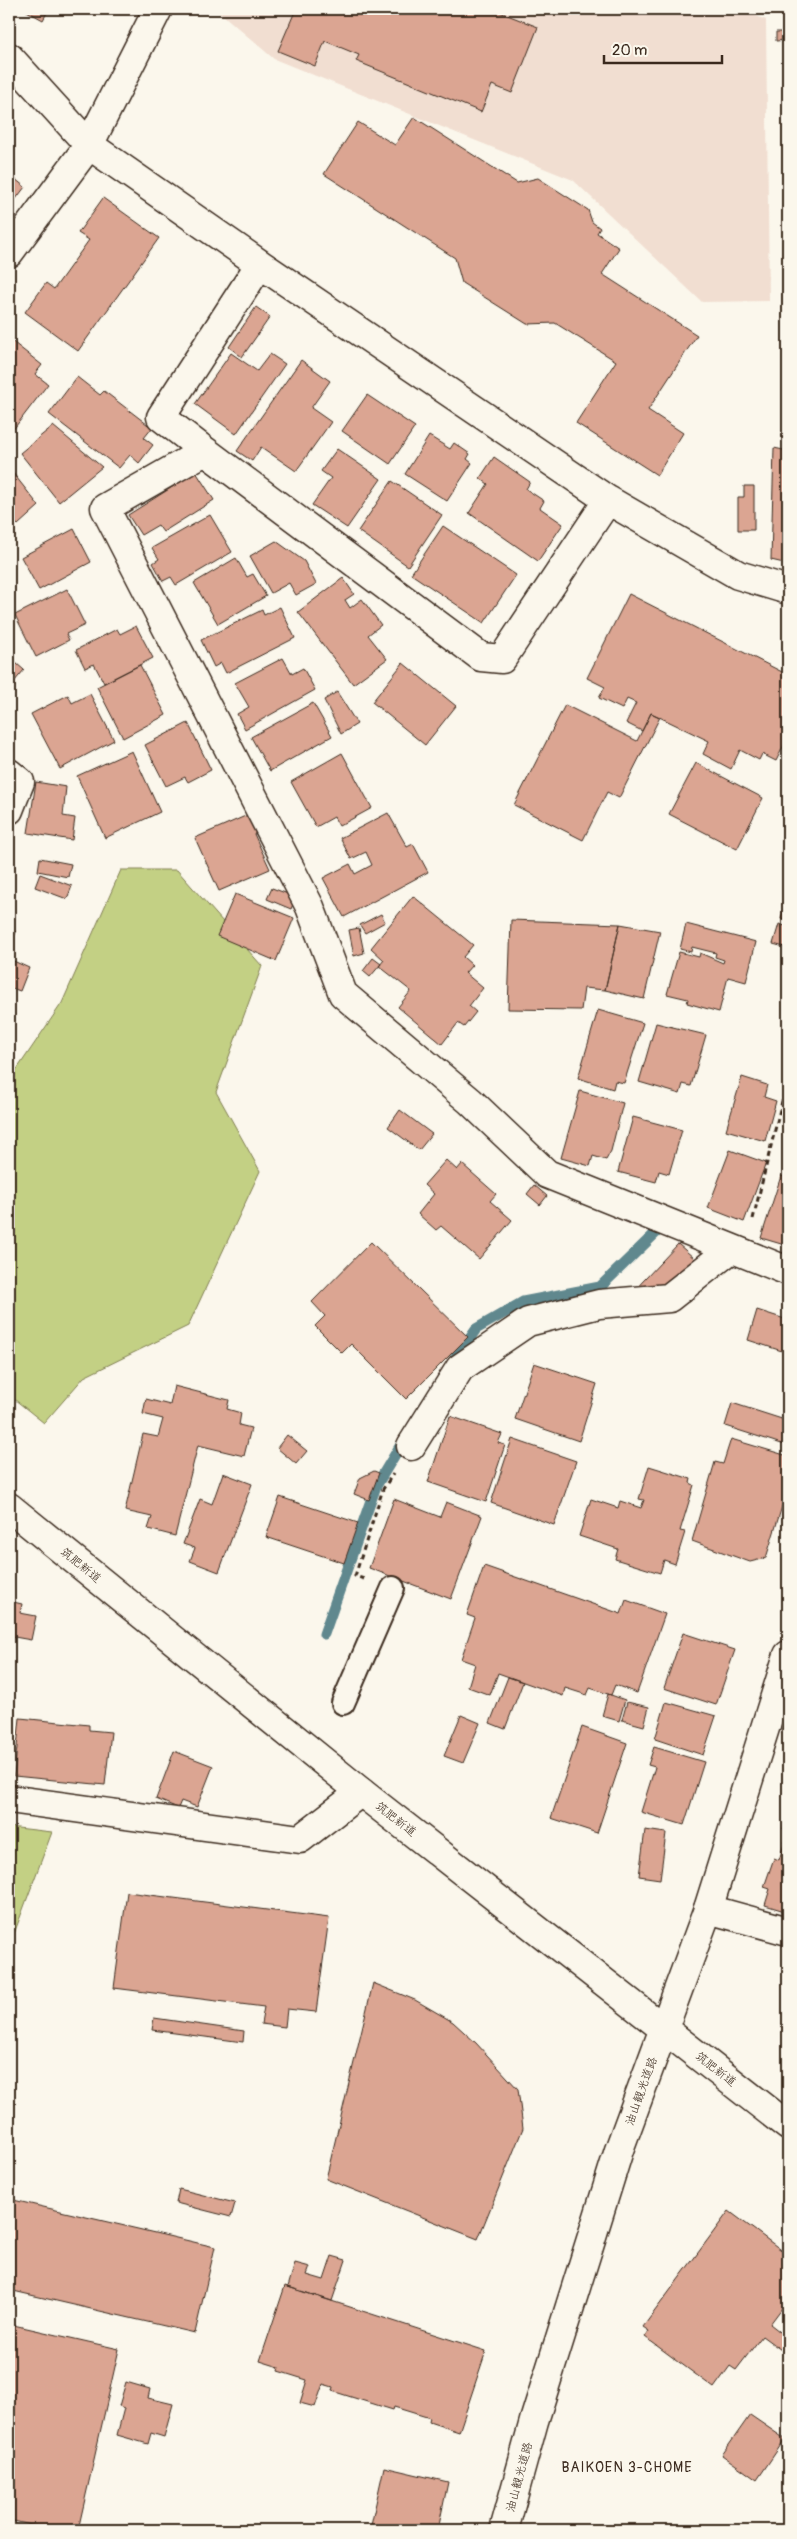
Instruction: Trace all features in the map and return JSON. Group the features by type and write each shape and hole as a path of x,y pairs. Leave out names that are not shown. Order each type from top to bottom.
{"street":[{"path":"9,252 88,145 158,9"},
{"path":"9,56 88,145 260,264 608,500 738,574 788,590"},
{"path":"260,264 161,417 481,656 502,659 608,500"},
{"path":"205,451 105,508 310,907 343,994 470,1101 547,1174 788,1271"},
{"path":"9,773 20,782 9,810"},
{"path":"411,1446 460,1368 528,1322 600,1304 670,1298 738,1251"},
{"name":"筑肥新道","path":"9,1507 361,1792 788,2126"},
{"name":"油山観光道路","path":"504,2530 534,2421 619,2150 708,1909 788,1655"},
{"path":"9,1799 300,1839 361,1792"},
{"path":"708,1909 788,1932"}],"lane":[{"path":"343,1703 393,1588"}],"path":[{"path":"738,1251 788,1077"},
{"path":"393,1588 355,1576 383,1489 411,1446"}],"shaded area":[{"path":"216,9 739,9 766,20 769,301 702,302 573,180 274,59"}],"green space":[{"path":"121,870 177,870 262,966 216,1092 260,1171 188,1326 84,1377 44,1423 9,1395 9,1081 62,1003"},
{"path":"9,1827 52,1832 9,1947"}],"building":[{"path":"23,9 49,9 43,20"},
{"path":"296,9 492,9 538,27 512,93 492,85 481,112 356,61 359,55 325,41 315,66 278,51"},
{"path":"783,9 788,9 788,19 781,17"},
{"path":"776,32 788,32 788,40 776,41"},
{"path":"414,117 517,183 538,178 588,210 592,222 600,228 597,233 619,248 602,274 697,335 648,410 683,433 657,475 576,423 616,361 555,323 527,324 462,283 455,258 324,174 358,122 395,145"},
{"path":"9,174 25,187 9,208"},
{"path":"103,198 159,238 78,351 25,312 46,283 54,289 89,240 78,233"},
{"path":"256,307 270,317 242,357 229,347"},
{"path":"9,339 42,365 35,374 48,384 9,435"},
{"path":"231,353 257,371 270,354 285,364 236,434 195,404"},
{"path":"301,360 330,381 311,408 331,422 296,471 261,447 252,461 237,451"},
{"path":"77,377 100,395 104,391 152,428 144,438 153,445 139,463 130,455 119,468 49,414"},
{"path":"367,395 415,427 390,464 342,431"},
{"path":"53,426 102,467 59,502 20,453"},
{"path":"429,436 450,449 454,443 470,454 467,459 472,463 447,501 405,474"},
{"path":"774,448 788,451 788,564 771,560"},
{"path":"337,449 381,479 347,528 312,505 331,478 321,471"},
{"path":"494,457 530,482 526,489 544,501 540,508 563,524 538,561 469,513 488,484 480,478"},
{"path":"9,468 39,506 18,525 9,517"},
{"path":"196,472 214,500 163,532 158,525 141,535 128,515"},
{"path":"392,481 442,515 408,566 358,531"},
{"path":"744,486 754,486 754,530 738,530 738,497 744,497"},
{"path":"210,515 232,552 176,585 171,577 163,581 153,563 159,559 152,548"},
{"path":"443,526 516,575 484,623 411,574"},
{"path":"74,529 91,562 39,590 21,557"},
{"path":"276,541 304,561 316,584 296,595 289,583 271,593 250,556"},
{"path":"236,558 247,577 253,574 266,596 218,624 194,583"},
{"path":"343,578 354,594 345,600 350,608 362,599 381,625 368,635 387,659 353,684 298,612"},
{"path":"67,589 85,625 66,634 69,640 36,657 15,615"},
{"path":"629,594 788,675 788,737 776,761 762,754 759,760 740,750 731,769 703,754 709,741 651,713 642,731 626,723 636,703 627,699 622,709 599,698 605,687 587,678"},
{"path":"280,607 295,638 226,673 221,663 214,667 201,640 262,610 264,615"},
{"path":"136,626 153,658 104,683 94,664 85,668 76,650 117,629 120,634"},
{"path":"9,657 24,670 9,688"},
{"path":"283,658 292,674 303,668 315,690 245,729 237,714 249,707 235,683"},
{"path":"403,663 456,706 425,745 372,702"},
{"path":"140,665 166,715 123,738 97,687"},
{"path":"337,692 357,724 341,734 324,700"},
{"path":"90,694 114,740 60,769 31,714 68,695 72,703"},
{"path":"313,703 332,736 270,771 251,737"},
{"path":"565,705 637,741 651,713 660,717 619,798 607,792 583,840 514,805"},
{"path":"188,723 211,770 188,782 185,777 166,786 145,745"},
{"path":"132,751 160,812 105,838 77,776"},
{"path":"342,753 372,808 339,826 334,817 316,827 291,782"},
{"path":"696,763 763,798 737,849 669,814"},
{"path":"36,782 66,787 63,816 75,818 72,840 28,833"},
{"path":"388,813 407,847 413,844 428,872 344,917 323,878 350,864 355,874 372,865 366,852 351,859 340,838"},
{"path":"250,814 258,833 254,834 270,869 219,891 195,838"},
{"path":"40,858 71,864 68,877 38,871"},
{"path":"40,874 72,886 67,899 35,887"},
{"path":"272,888 296,897 291,909 267,899"},
{"path":"788,893 788,921 781,919"},
{"path":"235,894 294,918 276,961 217,936"},
{"path":"413,896 473,945 463,957 472,965 465,973 483,988 469,1006 476,1012 464,1027 458,1023 442,1044 398,1007 411,991 379,966 384,960 371,948"},
{"path":"381,914 385,922 365,933 360,925"},
{"path":"511,920 620,924 605,990 584,988 581,1010 508,1009"},
{"path":"620,924 660,931 644,999 605,990"},
{"path":"686,924 756,942 746,982 728,977 719,1012 687,1003 688,999 667,994 679,952 699,957 700,953 723,963 724,960 715,957 716,953 692,947 691,952 680,949"},
{"path":"779,924 788,927 788,948 773,944"},
{"path":"359,928 364,953 354,956 349,930"},
{"path":"9,929 16,932 9,950"},
{"path":"373,958 381,964 370,977 363,971"},
{"path":"9,959 29,968 20,991 9,987"},
{"path":"598,1010 643,1023 624,1083 615,1081 613,1089 578,1078"},
{"path":"656,1023 706,1035 691,1086 683,1084 680,1094 639,1082"},
{"path":"742,1077 767,1085 764,1097 776,1101 765,1141 726,1130"},
{"path":"580,1091 623,1103 611,1151 606,1160 593,1156 590,1166 561,1158"},
{"path":"400,1110 432,1134 419,1150 388,1127"},
{"path":"633,1117 682,1130 669,1174 659,1171 656,1182 618,1172"},
{"path":"730,1150 766,1163 744,1222 708,1208"},
{"path":"788,1155 788,1174 783,1172"},
{"path":"446,1160 457,1170 462,1164 496,1194 490,1201 512,1220 479,1259 441,1226 436,1230 418,1214 434,1194 424,1185"},
{"path":"781,1176 788,1178 788,1246 761,1238"},
{"path":"534,1185 547,1196 540,1205 527,1194"},
{"path":"371,1242 468,1337 406,1399 351,1344 342,1353 315,1326 325,1316 312,1302"},
{"path":"678,1244 702,1265 678,1289 629,1296"},
{"path":"757,1310 788,1320 788,1353 748,1340"},
{"path":"534,1363 597,1384 579,1441 515,1419"},
{"path":"174,1386 229,1400 227,1409 241,1413 239,1425 251,1428 244,1456 198,1445 175,1536 148,1529 152,1517 125,1511 143,1434 158,1437 163,1419 143,1414 146,1399 170,1405"},
{"path":"732,1403 788,1421 788,1446 725,1426"},
{"path":"450,1416 502,1434 498,1443 505,1445 486,1502 428,1482"},
{"path":"287,1435 307,1451 296,1464 277,1448"},
{"path":"512,1439 576,1461 554,1525 491,1503"},
{"path":"731,1439 788,1456 788,1487 766,1558 750,1562 692,1541 715,1462 723,1464"},
{"path":"649,1466 691,1479 690,1483 694,1485 680,1531 685,1532 675,1564 664,1560 660,1573 615,1559 618,1549 579,1536 591,1499 618,1508 620,1501 641,1508 644,1500 639,1499"},
{"path":"374,1471 379,1473 369,1500 354,1494 360,1478"},
{"path":"223,1473 252,1484 219,1572 190,1561 195,1548 183,1544 200,1499 212,1504"},
{"path":"280,1497 358,1523 344,1563 266,1537"},
{"path":"394,1499 440,1517 446,1502 482,1516 451,1599 369,1568"},
{"path":"484,1566 621,1614 626,1600 665,1614 637,1693 615,1685 611,1695 590,1688 587,1695 565,1688 563,1696 498,1673 490,1695 468,1687 475,1664 461,1659 475,1618 467,1615"},
{"path":"9,1601 22,1604 20,1613 36,1616 31,1640 9,1636"},
{"path":"683,1633 735,1650 716,1705 664,1688"},
{"path":"508,1677 523,1682 505,1729 490,1723"},
{"path":"608,1694 625,1700 619,1721 602,1716"},
{"path":"627,1702 649,1707 644,1726 622,1720"},
{"path":"666,1702 716,1716 703,1755 655,1739"},
{"path":"461,1715 480,1723 463,1763 444,1756"},
{"path":"20,1718 89,1725 89,1730 111,1732 105,1785 14,1776"},
{"path":"582,1727 627,1743 597,1833 551,1818"},
{"path":"654,1747 704,1762 684,1825 641,1812 655,1767 648,1765"},
{"path":"174,1751 213,1766 197,1807 181,1801 178,1808 156,1799"},
{"path":"788,1813 788,1830 783,1829"},
{"path":"645,1830 666,1833 660,1879 639,1876"},
{"path":"788,1831 788,1912 765,1905 770,1889 764,1887 774,1858 779,1860"},
{"path":"127,1892 329,1918 316,2012 287,2009 285,2027 261,2024 264,2007 114,1988"},
{"path":"373,1983 415,2000 453,2022 476,2043 518,2089 523,2128 478,2239 326,2179"},
{"path":"154,2018 244,2031 243,2042 152,2030"},
{"path":"179,2189 235,2203 231,2217 176,2203"},
{"path":"9,2199 215,2247 195,2333 9,2290"},
{"path":"729,2211 788,2255 788,2289 785,2293 788,2295 788,2300 770,2324 784,2335 788,2328 788,2355 762,2336 736,2370 730,2366 714,2388 645,2337 649,2331 643,2327"},
{"path":"332,2256 346,2260 332,2301 288,2287 295,2263 310,2267 307,2275 324,2280"},
{"path":"285,2286 486,2351 459,2432 429,2422 430,2418 394,2407 393,2410 332,2391 333,2387 323,2384 315,2407 300,2403 307,2380 278,2371 279,2367 260,2361"},
{"path":"9,2324 119,2349 78,2530 53,2530 9,2520"},
{"path":"126,2382 150,2389 148,2398 173,2404 164,2437 151,2433 148,2444 117,2435 124,2408 119,2406"},
{"path":"750,2415 785,2439 757,2480 722,2455"},
{"path":"384,2467 448,2482 438,2530 370,2530"}],"waterway":[{"path":"452,1363 476,1329 523,1302 600,1287 666,1223"},
{"path":"324,1634 376,1486 405,1438"}],"district":[{"name":"BAIKOEN 3-CHOME","path":"627,2467"}]}
